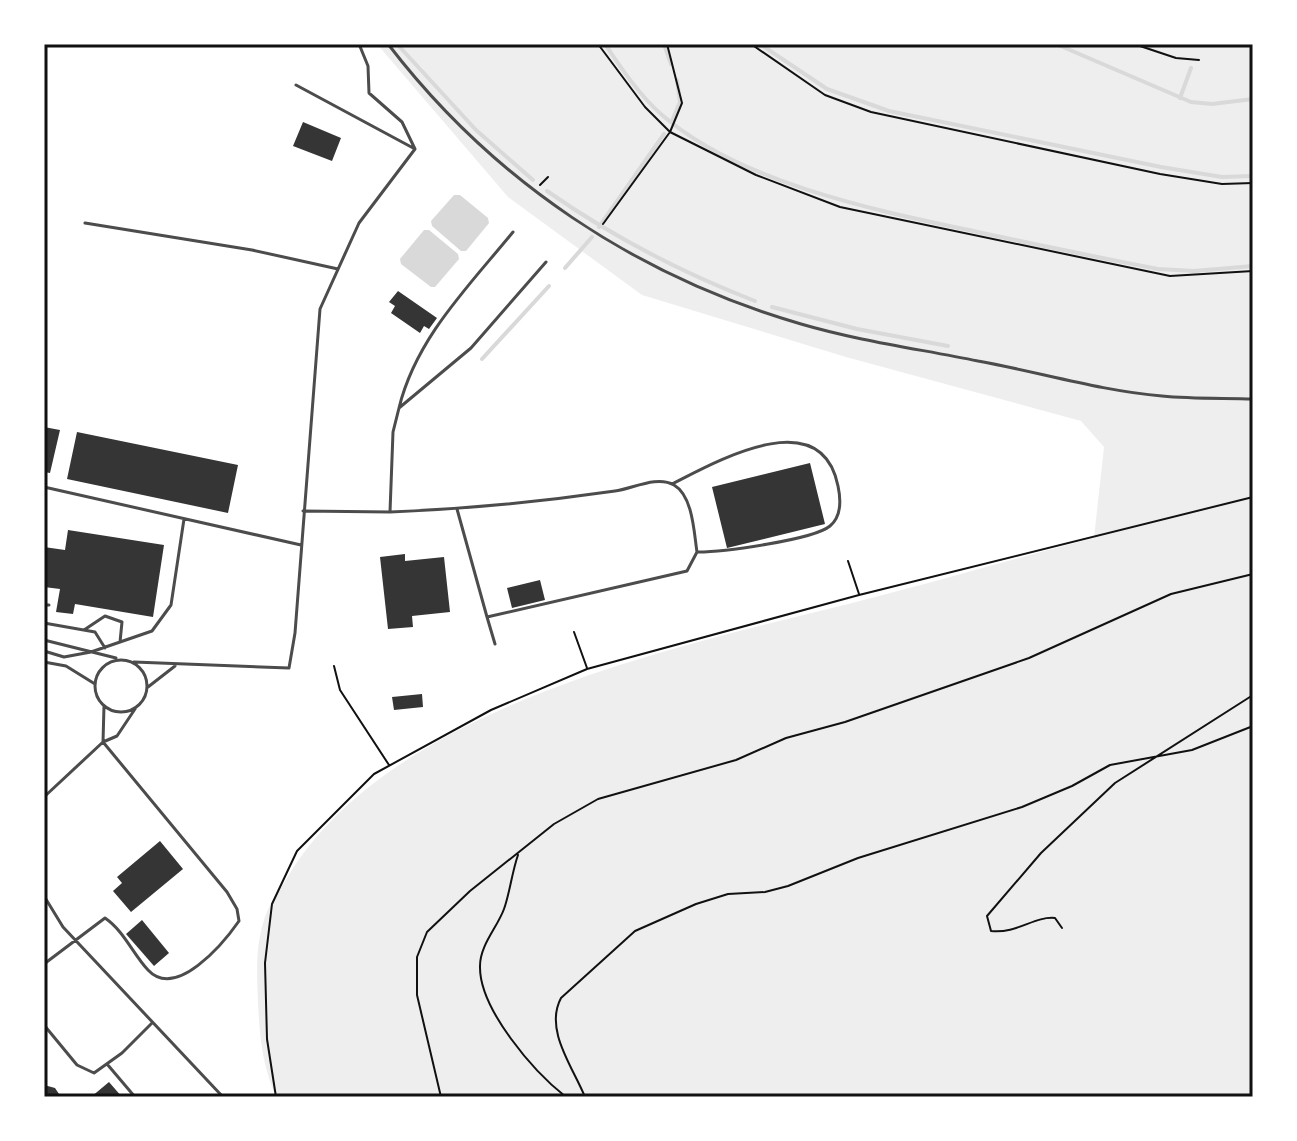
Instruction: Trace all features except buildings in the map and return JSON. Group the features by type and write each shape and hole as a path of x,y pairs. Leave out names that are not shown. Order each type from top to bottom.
{"lane":[{"path":"359,44 368,66 369,93 402,122 415,149"},
{"path":"388,44 455,123 538,195 596,234 681,280 741,305 804,325 1160,396 1253,399"},
{"path":"296,85 415,149"},
{"path":"44,640 134,662 175,666 289,668 295,633 320,309 359,223 415,149"},
{"path":"85,223 252,250 338,269"},
{"path":"390,512 393,432 416,359 446,313 513,232"},
{"path":"399,408 471,348 546,262"},
{"path":"303,511 457,509 554,500 651,482 672,484 737,452 778,443 812,447 829,460 835,473 839,510 837,518 824,529 732,551 697,552"},
{"path":"487,617 687,571 697,552 684,494 672,484"},
{"path":"44,487 301,545"},
{"path":"457,509 495,644"},
{"path":"44,651 64,657 91,652 152,631 171,605 184,519"},
{"path":"84,630 105,616 114,618 122,622 120,643"},
{"path":"44,623 95,632 105,648"},
{"path":"95,684 107,663 124,659"},
{"path":"44,662 66,666 95,684 104,706 103,742 227,892 237,909 239,921 229,936 181,979 166,981 150,973 105,918 44,964"},
{"path":"134,662 144,672 148,687"},
{"path":"44,797 103,742 117,736 148,687 175,666"},
{"path":"104,706 120,712 135,708"},
{"path":"44,896 75,940 223,1097"},
{"path":"44,1025 77,1065 94,1073 153,1022"},
{"path":"107,1064 135,1097"}],"path":[{"path":"598,44 645,107 670,132 756,175 854,210 1170,276 1253,271"},
{"path":"596,234 670,132 682,103 667,44"},
{"path":"751,44 825,95 871,112 1160,174 1222,184 1253,183"},
{"path":"1134,44 1176,58 1199,60"},
{"path":"276,1097 267,1039 265,963 272,904 297,851 374,774 491,710 587,669 859,595 1253,497"},
{"path":"848,561 859,595"},
{"path":"441,1097 417,995 417,957 427,932 470,891 554,824 598,799 736,760 786,738 845,722 1029,658 1171,594 1253,574"},
{"path":"574,632 587,669"},
{"path":"334,666 340,690 389,765"},
{"path":"1062,928 1055,918 1046,917 1009,933 991,931 987,916 1041,853 1115,783 1253,695"},
{"path":"585,1097 556,1032 554,1011 561,998 635,931 728,894 765,892 788,886 858,858 1022,807 1072,786 1110,765 1192,750 1253,726"},
{"path":"518,854 505,907 482,954 480,966 484,991 525,1058 566,1097"}],"shaded area":[{"path":"377,44 1253,44 1253,1097 276,1097 262,1051 258,1003 258,951 266,914 287,878 334,818 394,768 466,726 544,692 626,663 1094,538 1104,447 1081,421 846,357 642,295 508,197"},
{"path":"454,195 460,195 488,218 489,223 466,251 461,251 432,226 431,221"},
{"path":"424,230 429,230 458,254 459,259 435,287 401,264 400,259"}],"waterway":[{"path":"397,44 476,130 533,180"},
{"path":"605,44 646,99 694,139 730,159 810,191 934,223 1158,269 1194,271 1253,266"},
{"path":"664,44 671,64"},
{"path":"760,44 827,89 889,111 1161,167 1222,177 1253,176"},
{"path":"1056,44 1191,102 1212,104 1253,99"},
{"path":"1180,98 1191,68"},
{"path":"672,121 680,102 677,80"},
{"path":"599,227 664,134"},
{"path":"547,191 648,252 755,301"},
{"path":"565,268 592,237"},
{"path":"482,359 549,286"},
{"path":"772,307 857,329 948,346"}]}
